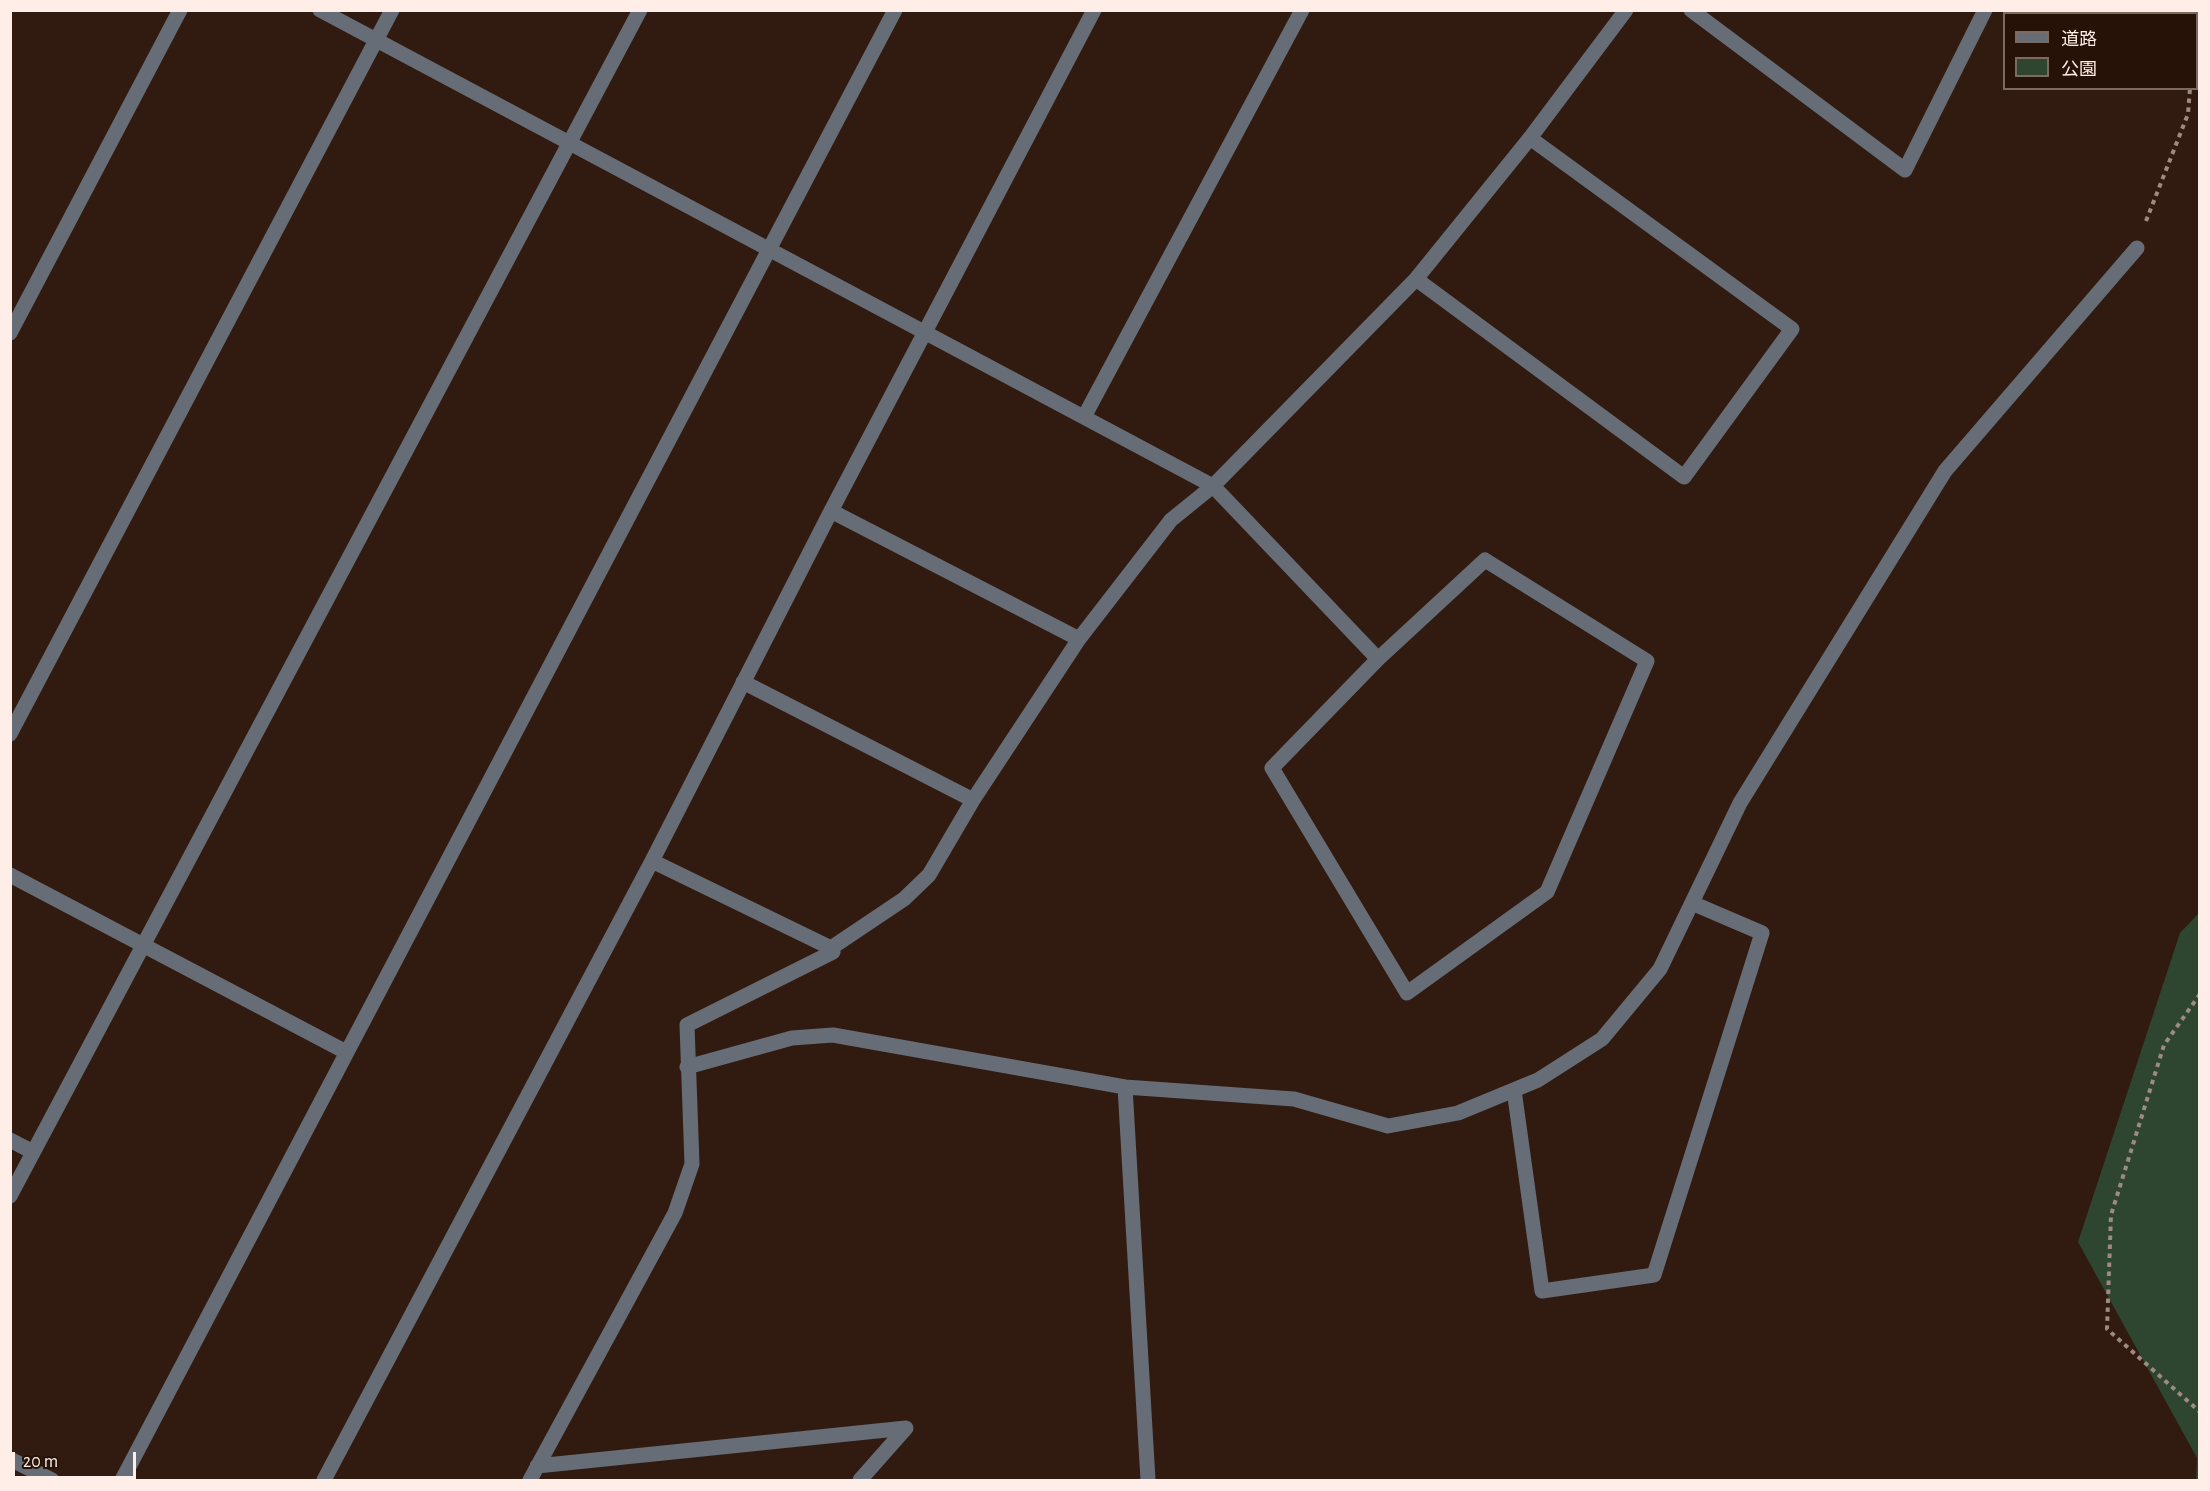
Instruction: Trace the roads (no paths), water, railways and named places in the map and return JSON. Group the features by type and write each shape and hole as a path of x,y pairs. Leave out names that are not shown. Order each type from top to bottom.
{"street":[{"path":"10,333 180,10"},
{"path":"320,10 1214,486 1378,659"},
{"path":"10,734 392,10"},
{"path":"10,1196 640,10"},
{"path":"122,1480 895,10"},
{"path":"324,1480 652,861 831,511 1094,10"},
{"path":"1084,417 1302,10"},
{"path":"831,948 904,899 929,875 973,800 1079,639 1171,520 1214,486 1416,279 1530,138 1626,10"},
{"path":"1691,10 1905,170 1985,10"},
{"path":"1416,279 1684,477 1792,330 1530,138"},
{"path":"687,1067 792,1038 833,1035 1125,1087 1294,1099 1388,1126 1458,1113 1538,1080 1602,1039 1660,969 1740,803 1945,471 2137,248"},
{"path":"831,511 1079,639"},
{"path":"1485,561 1647,661 1547,892 1407,993 1272,768 1378,659 1485,561"},
{"path":"743,681 973,800"},
{"path":"652,861 831,948"},
{"path":"10,875 346,1052"},
{"path":"1514,1090 1542,1291 1654,1275 1762,933 1692,903"},
{"path":"530,1480 675,1213 692,1164 687,1025 833,952 831,948"},
{"path":"1125,1087 1148,1480"},
{"path":"10,1140 33,1152"},
{"path":"537,1466 906,1428 860,1480"},
{"path":"10,1459 52,1480"}]}
